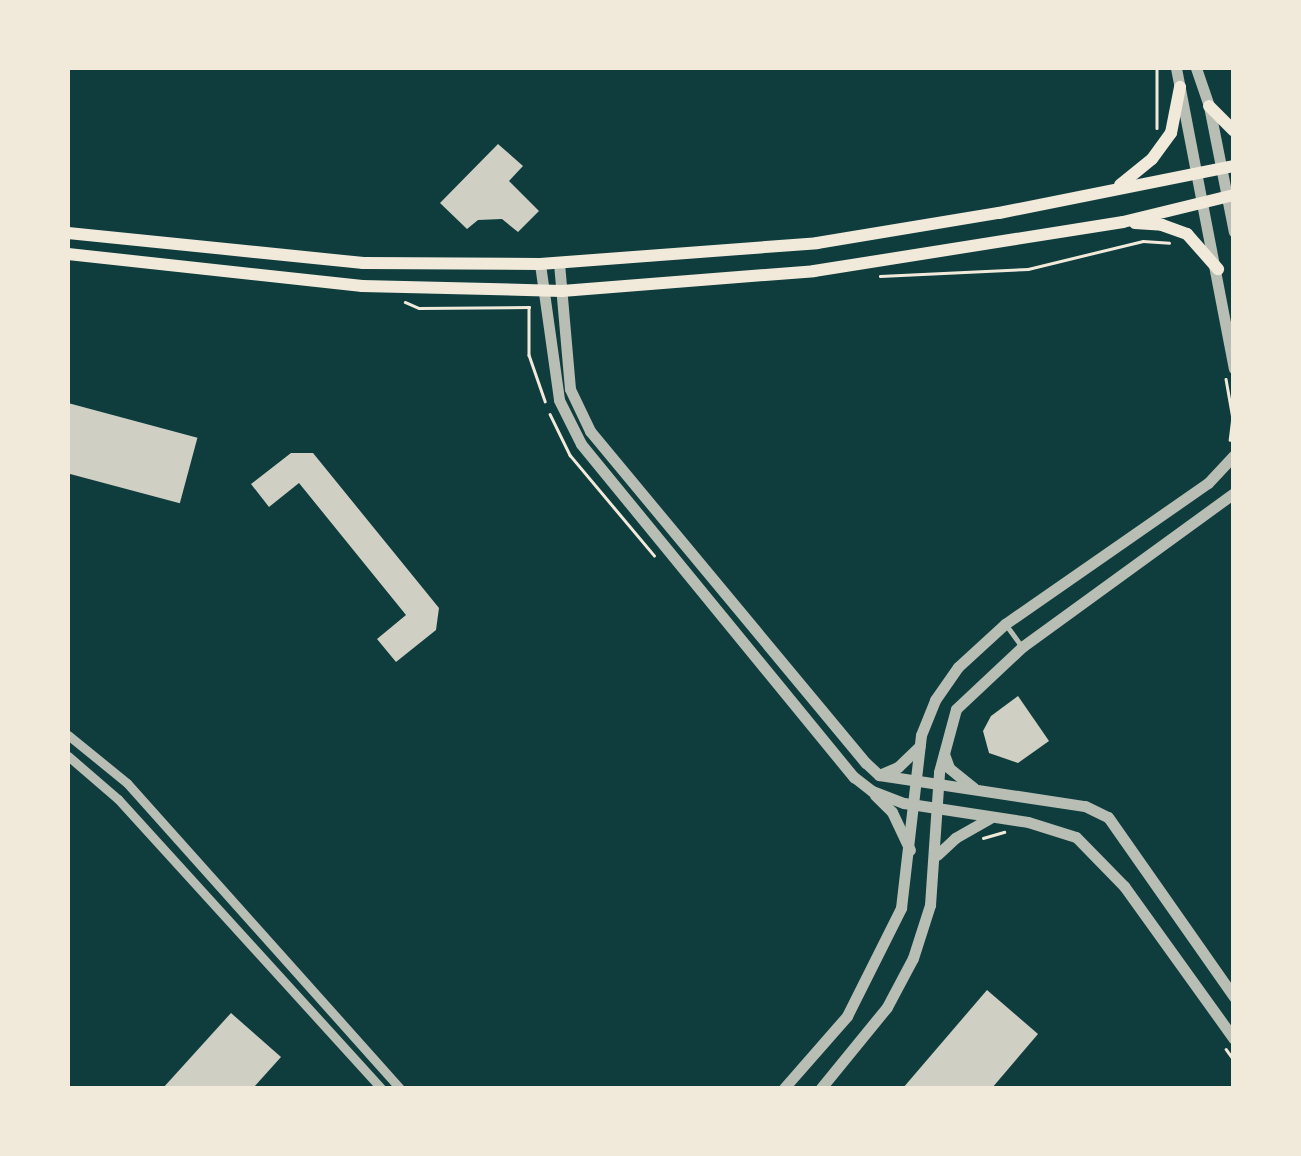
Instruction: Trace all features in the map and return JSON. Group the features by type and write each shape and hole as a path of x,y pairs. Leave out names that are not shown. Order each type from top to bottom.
{"main road":[{"path":"1114,190 1152,159 1171,133 1180,88"},
{"path":"1210,106 1234,131"},
{"path":"68,232 362,263 559,263 817,243 1227,167"},
{"path":"68,254 362,286 543,292 814,271 1123,222 1229,196"},
{"path":"1123,222 1162,225 1187,234 1218,269"}],"street":[{"path":"1176,68 1218,269 1228,366"},
{"path":"1196,68 1227,167 1234,232"},
{"path":"559,263 570,389 590,431 880,776 1085,806 1108,817 1234,998"},
{"path":"540,264 559,400 582,444 854,776 892,812 910,852"},
{"path":"784,1088 848,1016 901,908 916,806 920,746 935,700 958,666 1005,624 1208,483 1231,452"},
{"path":"820,1088 886,1007 912,958 930,905 938,786 943,751 956,709 1022,647 1234,493"},
{"path":"68,734 127,783 400,1088"},
{"path":"880,776 898,767 920,746"},
{"path":"943,751 949,768 977,790"},
{"path":"68,756 118,799 382,1088"},
{"path":"872,792 916,806 1028,822 1076,837 1124,886 1229,1044"},
{"path":"936,854 990,818"}],"lane":[{"path":"1005,624 1022,647"}],"path":[{"path":"1156,68 1156,138"},
{"path":"876,276 1028,269 1143,241 1176,245"},
{"path":"1228,366 1234,417 1231,452"},
{"path":"974,840 1004,832"},
{"path":"1229,1044 1234,1060"}],"building":[{"path":"498,144 523,166 509,181 539,211 518,232 502,219 478,220 467,229 440,203"},
{"path":"68,403 197,438 180,503 68,473"},
{"path":"291,453 313,453 439,608 436,630 396,662 377,639 406,615 299,483 269,507 251,484"},
{"path":"1018,696 1049,741 1018,763 989,753 983,731 991,716"},
{"path":"987,990 1038,1034 992,1088 903,1088"},
{"path":"231,1013 281,1057 253,1088 163,1088"}]}
